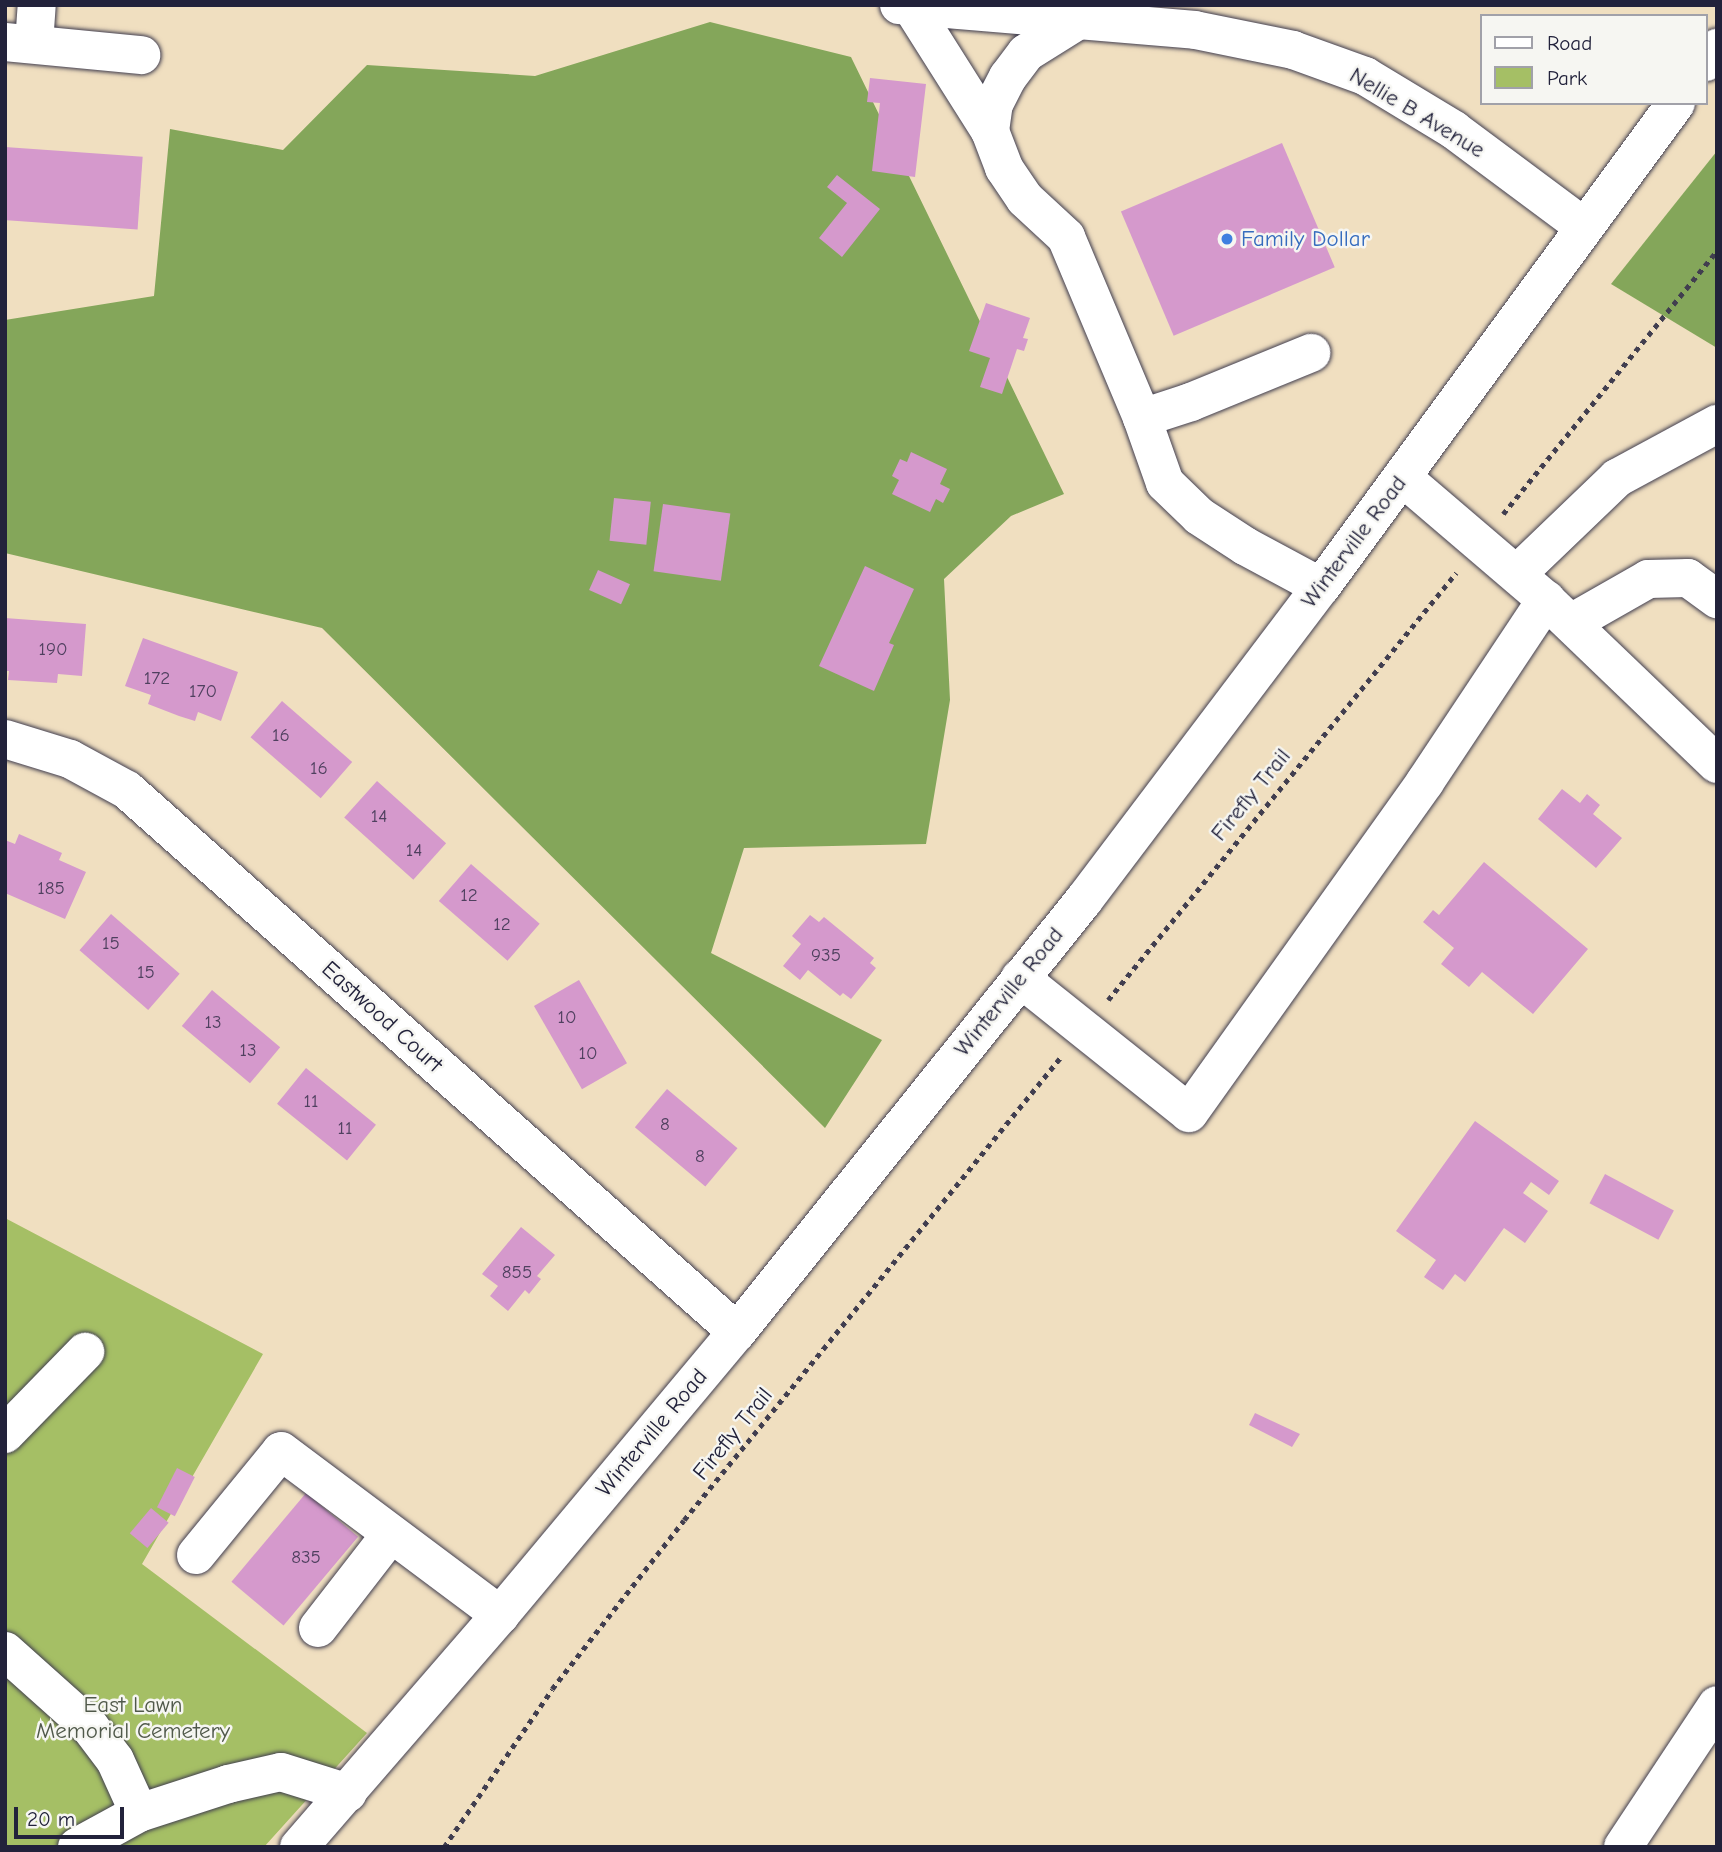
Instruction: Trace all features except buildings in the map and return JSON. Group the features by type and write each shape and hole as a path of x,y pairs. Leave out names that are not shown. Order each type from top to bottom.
{"street":[{"path":"37,5 20,43 141,55"},
{"path":"905,6 990,131 1004,168 1025,199 1066,237 1142,418 1165,483 1199,516 1245,546 1321,587"},
{"name":"Nellie B Avenue","path":"905,6 1195,30 1293,50 1365,76 1454,130 1583,226"},
{"path":"990,131 995,104 1008,77 1026,54 1077,21"},
{"name":"Winterville Road","path":"299,1847 500,1615 737,1332 1084,900 1321,587 1674,105"},
{"path":"1142,418 1191,402 1311,353"},
{"path":"1517,575 1617,478 1717,424"},
{"path":"1402,477 1559,612 1717,764"},
{"path":"1020,978 1189,1112 1424,782 1559,612 1648,579 1688,578 1717,599"},
{"name":"Eastwood Court","path":"5,739 70,759 127,790 737,1332"},
{"path":"5,1434 85,1352"},
{"path":"196,1555 281,1451 500,1615"},
{"path":"318,1628 391,1534"},
{"path":"5,1651 90,1727 115,1760 139,1814"},
{"path":"1623,1847 1717,1705"},
{"path":"77,1847 139,1814 228,1783 281,1772 348,1793"}],"path":[{"path":"1507,508 1717,251"},
{"name":"Firefly Trail","path":"1101,1008 1428,604"},
{"name":"Firefly Trail","path":"444,1847 560,1679 684,1520 1063,1054"}],"green space":[{"path":"710,22 851,57 1064,494 1011,516 944,579 950,700 926,844 744,848 711,953 882,1040 825,1128 322,628 5,553 5,320 154,296 170,129 283,150 367,65 535,76"},
{"path":"1717,151 1717,348 1611,284"},
{"name":"East Lawn Memorial Cemetery","path":"5,1218 263,1354 142,1564 367,1733 264,1847 5,1847"}],"place":[{"name":"Family Dollar","path":"1227,239"}]}
